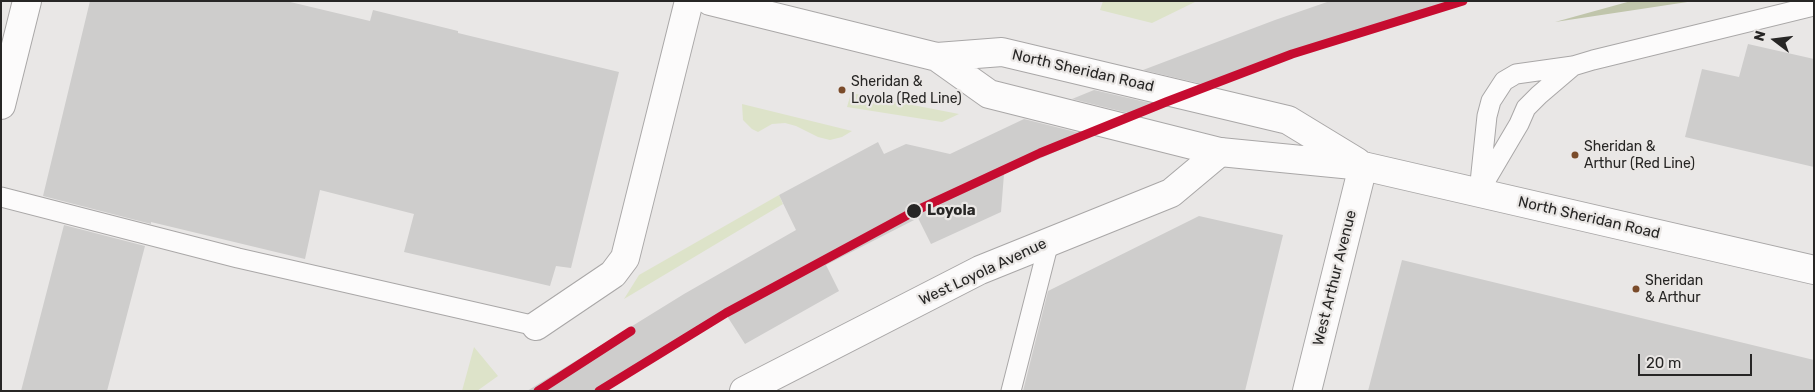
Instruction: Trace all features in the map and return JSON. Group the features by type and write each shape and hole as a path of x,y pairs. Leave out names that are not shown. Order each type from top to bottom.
{"main road":[{"path":"1,105 27,1"},
{"path":"536,326 613,274 625,258 689,1"},
{"name":"North Sheridan Road","path":"710,1 937,57 1002,52 1288,120 1363,166"},
{"name":"North Sheridan Road","path":"937,57 989,94 1220,152 1363,166 1814,270"},
{"name":"West Loyola Avenue","path":"744,391 980,270 1171,193 1220,152"},
{"name":"West Arthur Avenue","path":"1306,391 1363,166"}],"lane":[{"path":"1479,192 1487,116 1491,101 1504,81 1516,74 1573,66 1814,6"},
{"path":"1479,192 1519,124 1526,108 1539,94 1573,66"},
{"path":"1,197 238,258 536,326"},
{"path":"1012,391 1049,242"}],"green space":[{"path":"1103,1 1197,1 1152,23 1100,10"},
{"path":"1631,1 1694,1 1555,22"},
{"path":"851,93 959,114 942,122 847,107"},
{"path":"742,104 852,131 842,137 830,140 785,123 772,124 758,132 743,120"},
{"path":"779,195 783,204 624,299 639,275"},
{"path":"474,347 498,376 477,391 462,391"}],"building":[{"path":"90,1 286,1 370,21 373,10 458,31 458,33 619,72 571,268 556,266 550,286 404,252 414,214 320,190 305,259 151,222 151,224 43,196"},
{"path":"1330,1 1446,1 1447,7 1283,61 1215,87 1143,70 1275,20"},
{"path":"1748,44 1814,59 1814,167 1685,137 1702,69 1739,77"},
{"path":"1094,90 1163,106 1140,116 1072,99"},
{"name":"Loyola","path":"1024,119 1092,136 1004,174 1001,212 931,244 918,218 826,265 839,291 745,344 727,316 605,391 527,391 684,294 796,230 779,195 878,142 884,154 906,144 950,154"},
{"path":"1199,216 1283,235 1245,391 1023,391 1048,291"},
{"path":"64,225 145,246 107,391 21,391"},
{"path":"1402,260 1814,360 1814,391 1368,391"}],"transit line":[{"path":"599,391 726,313 915,211 1040,153 1292,54 1463,1"},
{"path":"538,391 631,331"}],"place":[{"name":"Sheridan & Loyola (Red Line)","path":"842,90"},
{"name":"Sheridan & Arthur (Red Line)","path":"1575,155"},
{"name":"Loyola","path":"914,211"},
{"name":"Sheridan & Arthur","path":"1636,289"}]}
